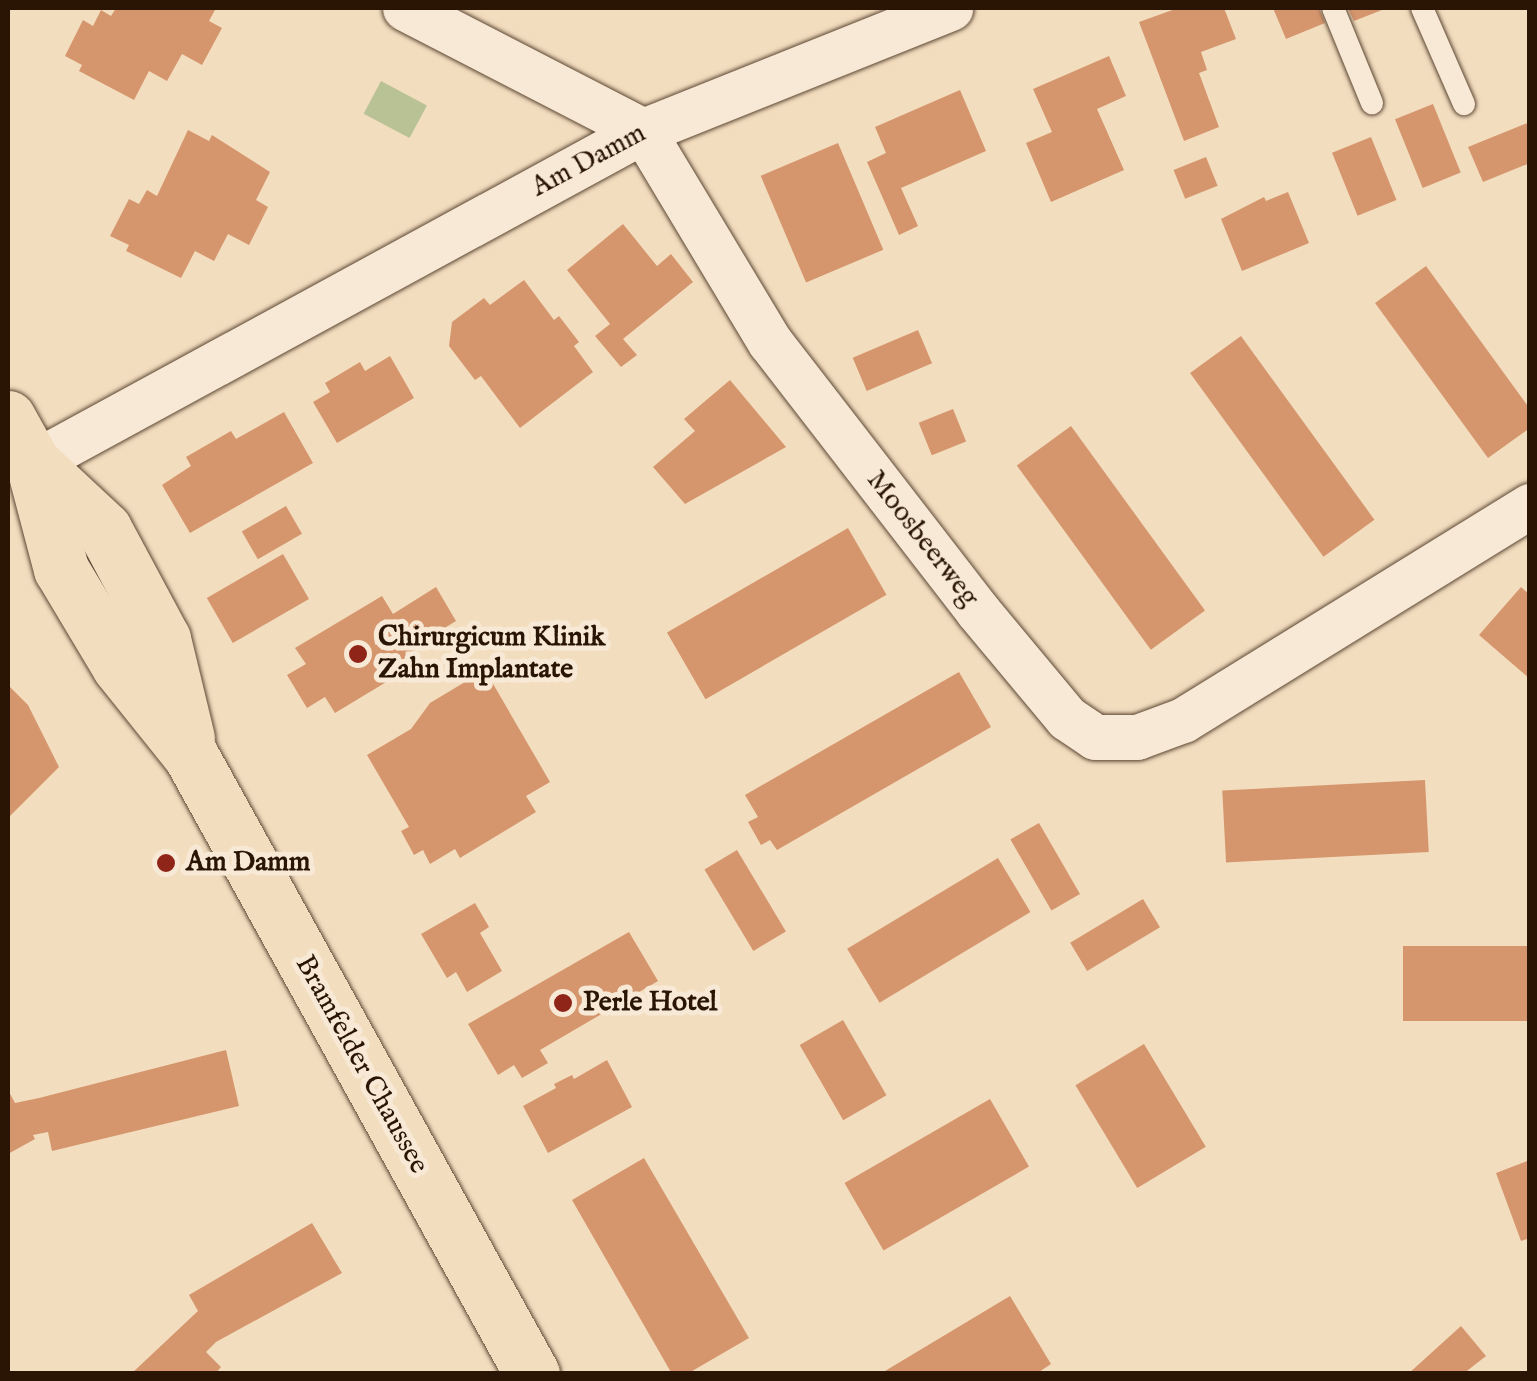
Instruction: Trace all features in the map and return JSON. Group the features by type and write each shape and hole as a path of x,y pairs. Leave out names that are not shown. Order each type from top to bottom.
{"main road":[{"name":"Bramfelder Chaussee","path":"20,441 60,569 119,666 191,756 532,1374"}],"street":[{"path":"406,8 643,131"},
{"name":"Am Damm","path":"20,441 643,131 950,8"},
{"name":"Moosbeerweg","path":"643,131 770,342 977,610 1067,718 1094,737 1137,737 1183,720 1530,506"}],"lane":[{"path":"1333,8 1372,103"},
{"path":"1422,8 1464,104"}],"green space":[{"path":"381,81 427,105 410,138 364,114"}],"building":[{"path":"116,8 216,8 209,21 222,28 202,65 182,54 167,81 149,71 134,100 79,71 82,65 65,56 83,20 93,26 101,10 111,16"},
{"path":"1178,8 1224,8 1236,39 1201,52 1207,70 1199,73 1219,127 1184,141 1139,22"},
{"path":"1273,8 1319,8 1325,23 1286,39"},
{"path":"1348,8 1387,8 1354,21"},
{"path":"1109,56 1126,96 1097,109 1124,170 1051,202 1026,143 1052,132 1033,89"},
{"path":"960,90 986,151 901,188 918,226 899,235 867,162 886,153 875,127"},
{"path":"1433,104 1461,173 1423,188 1395,119"},
{"path":"1530,122 1530,163 1483,182 1468,147"},
{"path":"188,130 209,141 212,135 270,172 256,200 268,207 249,245 228,234 214,261 195,251 181,278 126,251 129,245 110,236 129,199 139,204 147,190 157,196"},
{"path":"1371,137 1396,200 1358,216 1332,153"},
{"path":"838,143 883,250 806,283 761,176"},
{"path":"1206,157 1218,186 1185,199 1174,170"},
{"path":"1288,192 1309,243 1242,271 1221,219 1264,197 1266,201"},
{"path":"623,224 657,266 671,254 693,282 623,339 637,355 621,367 595,336 610,324 567,270"},
{"path":"1426,266 1530,409 1530,428 1488,458 1375,303"},
{"path":"524,280 554,320 559,316 579,342 574,346 593,372 520,428 481,376 475,380 449,346 452,322 484,298 490,305"},
{"path":"918,330 932,363 867,391 853,358"},
{"path":"1241,336 1374,520 1323,557 1190,373"},
{"path":"390,356 414,398 337,443 313,402 330,392 325,383 360,362 365,371"},
{"path":"730,380 786,447 685,504 653,467 695,431 684,419"},
{"path":"953,409 966,441 932,455 919,423"},
{"path":"284,412 313,463 190,533 162,485 191,466 186,457 231,431 236,439"},
{"path":"1071,426 1205,610 1151,650 1017,465"},
{"path":"286,506 302,534 258,559 242,532"},
{"path":"848,528 886,595 706,699 667,632"},
{"path":"283,554 309,599 233,643 207,598"},
{"name":"Chirurgicum Klinik Zahn Implantate","path":"436,587 456,621 413,647 421,661 335,713 325,697 307,708 287,675 306,664 295,648 382,596 393,614"},
{"path":"1521,587 1530,595 1530,679 1479,635"},
{"path":"485,670 550,782 526,796 536,812 460,858 455,849 430,864 423,850 414,855 401,831 409,827 367,755 411,729 430,703"},
{"path":"959,672 991,727 777,850 770,840 761,845 748,822 758,817 745,795"},
{"path":"8,685 28,705 59,767 8,818"},
{"path":"1425,780 1429,852 1226,863 1222,791"},
{"path":"1039,823 1080,894 1051,911 1010,840"},
{"path":"737,850 786,931 753,951 704,870"},
{"path":"998,858 1030,912 880,1003 847,949"},
{"path":"1143,899 1160,927 1087,971 1070,943"},
{"path":"475,903 489,927 480,933 502,971 467,992 456,972 447,978 421,934"},
{"name":"Perle Hotel","path":"629,932 658,981 540,1050 548,1063 522,1078 514,1065 498,1075 468,1024"},
{"path":"1403,946 1530,946 1530,1021 1403,1021"},
{"path":"843,1020 886,1095 843,1120 800,1045"},
{"path":"1144,1044 1206,1147 1137,1188 1075,1085"},
{"path":"226,1050 239,1106 52,1151 48,1132 33,1135 35,1139 8,1154 8,1090 15,1103"},
{"path":"607,1060 632,1107 548,1153 523,1106 556,1088 554,1084 572,1075 574,1079"},
{"path":"990,1099 1029,1167 884,1251 845,1183"},
{"path":"644,1158 749,1338 687,1374 672,1374 572,1200"},
{"path":"1530,1160 1530,1238 1521,1241 1496,1173"},
{"path":"312,1223 342,1273 216,1342 206,1352 221,1367 215,1374 131,1374 198,1311 189,1295"},
{"path":"1010,1296 1051,1364 1036,1374 880,1374"},
{"path":"1461,1326 1486,1356 1463,1374 1408,1374"}],"place":[{"name":"Chirurgicum Klinik Zahn Implantate","path":"358,654"},
{"name":"Am Damm","path":"166,863"},
{"name":"Perle Hotel","path":"563,1003"}]}
